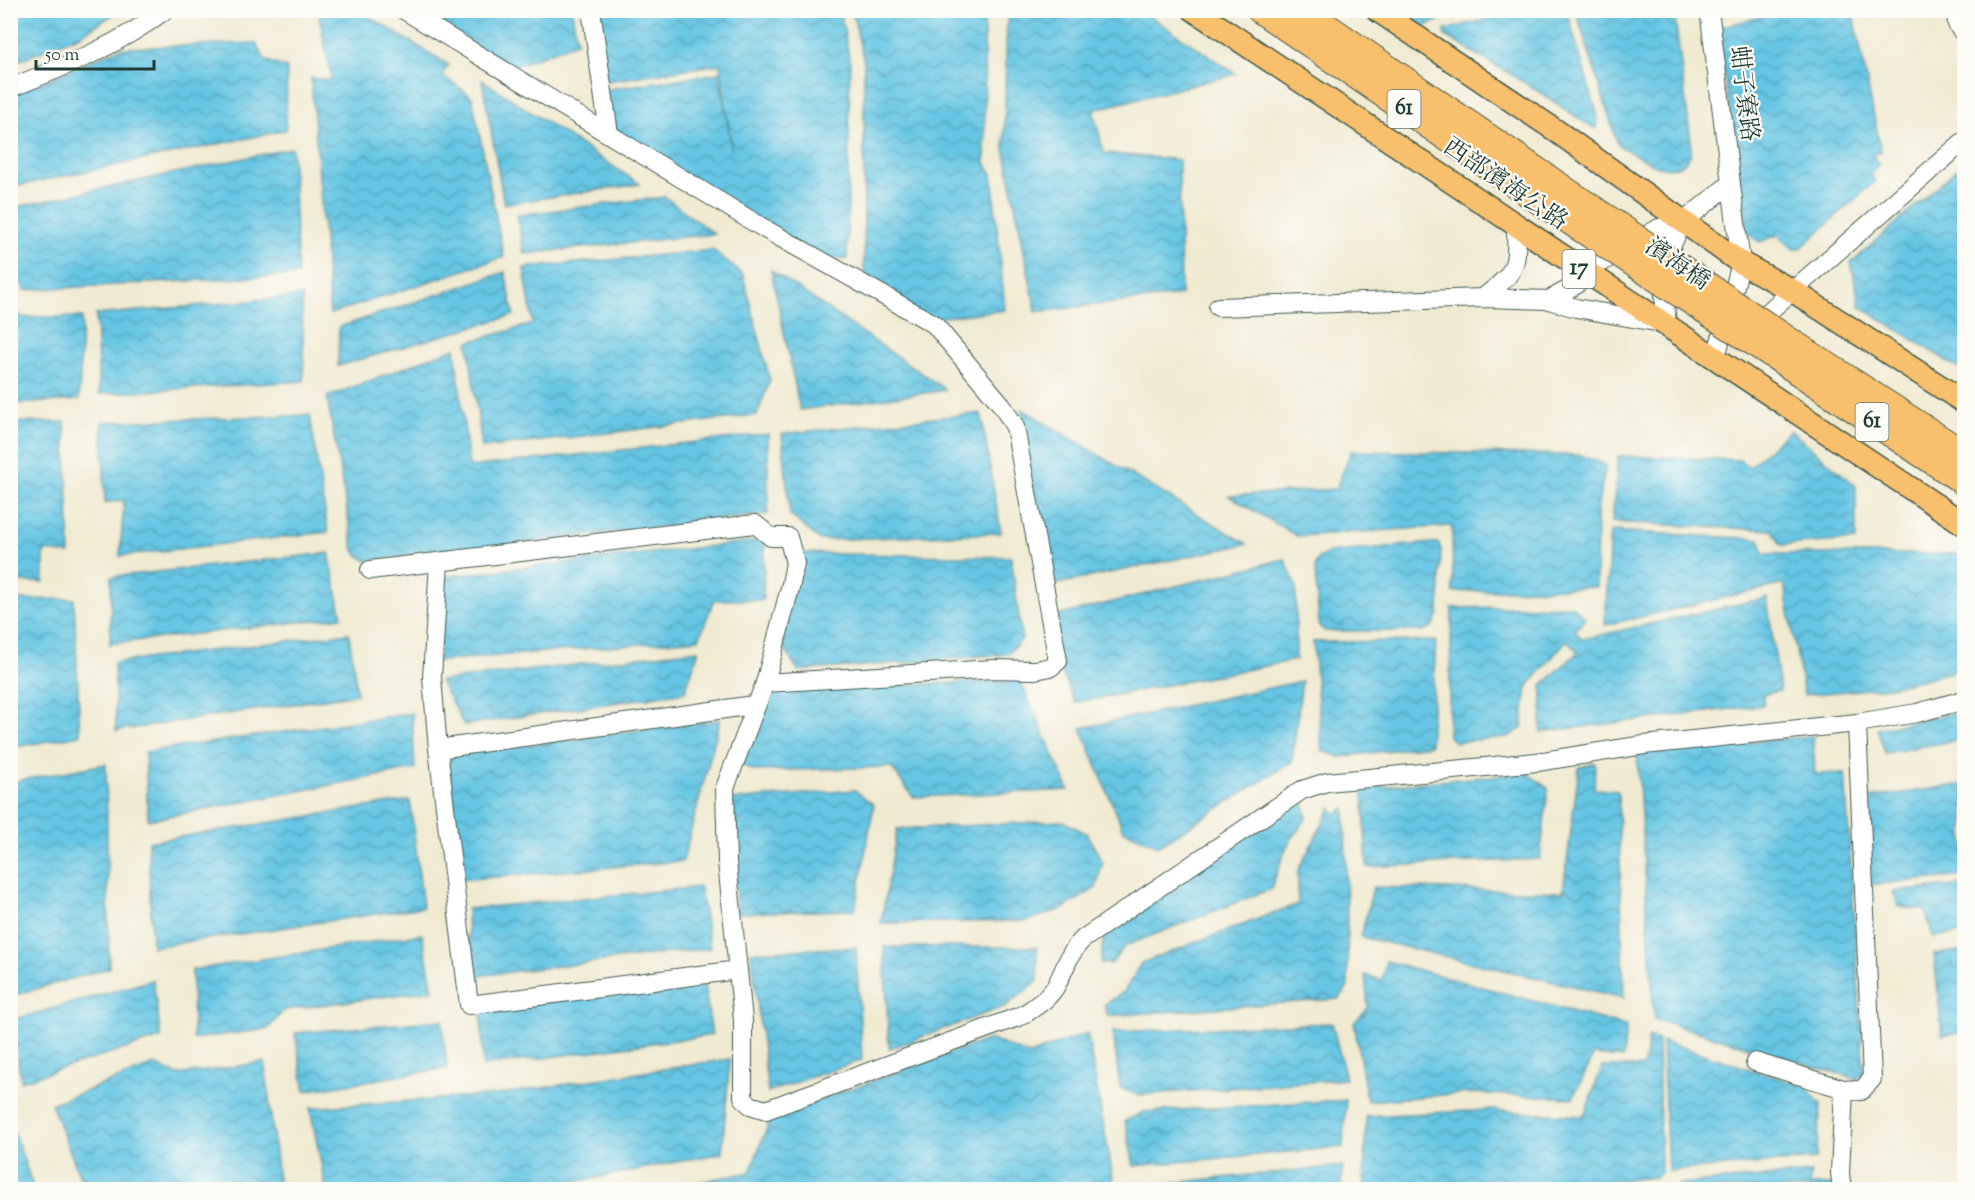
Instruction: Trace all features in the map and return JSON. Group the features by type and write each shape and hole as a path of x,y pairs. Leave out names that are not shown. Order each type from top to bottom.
{"highway":[{"name":"61","path":"1260,10 1555,197"},
{"name":"61","path":"1303,10 1555,197"},
{"name":"濱海橋","path":"1555,197 1787,352"},
{"name":"61","path":"1787,352 1965,454"},
{"name":"61","path":"1787,352 1965,482"}],"main road":[{"name":"西部濱海公路","path":"1194,10 1516,224 1584,273 1667,324 1965,524"},
{"path":"1377,10 1555,130 1741,263 1792,291 1965,402"}],"street":[{"path":"10,87 100,49 145,25 165,10"},
{"path":"404,10 765,229 933,324 1001,404 1015,427 1058,661 1051,667 1035,670 993,669 765,683"},
{"path":"591,10 609,133"},
{"name":"蚶子寮路","path":"1709,10 1741,263"},
{"path":"1956,10 1957,24 1965,34"},
{"path":"1716,357 1965,141"},
{"path":"1218,307 1483,298 1549,300 1576,308 1667,324 1661,268 1682,223 1731,183"},
{"path":"1549,300 1576,285 1584,273 1659,228 1682,223"},
{"path":"1483,298 1503,282 1517,262 1516,224"},
{"path":"1716,357 1741,263"},
{"path":"370,570 755,524 771,537 788,537 795,562 765,683 754,705 725,788 726,862 743,1020 743,1097 750,1105 766,1110 1023,1016 1045,1000 1057,985 1073,949 1083,939 1302,790 1328,782 1537,762 1644,745 1857,723 1917,713 1965,700"},
{"path":"439,562 432,678 438,749 469,1005 738,970"},
{"path":"438,749 754,705"},
{"path":"1755,1062 1844,1089 1861,1091 1872,1079 1857,723"},
{"path":"1842,1190 1840,1173 1844,1089"}],"water":[{"path":"11,10 120,11 80,35 11,64"},
{"path":"318,11 360,11 449,65 442,75 472,97 504,257 330,314 311,78 332,80"},
{"path":"404,11 572,11 577,42 505,70"},
{"path":"591,11 840,11 850,61 847,259 820,258 609,133 603,90 719,73 732,151 720,64 601,82"},
{"path":"852,11 984,11 985,163 992,174 1005,310 925,319 864,285 864,62"},
{"path":"1007,11 1142,11 1236,74 1093,110 1104,153 1179,160 1181,295 1036,312 1004,148"},
{"path":"1400,11 1451,11 1452,14 1424,27"},
{"path":"1518,11 1564,11 1568,15 1598,117 1597,128 1591,127 1529,85 1445,36 1445,30"},
{"path":"1576,11 1674,11 1691,142 1691,154 1682,164 1674,167 1657,165 1618,145"},
{"path":"1783,11 1853,11 1881,152 1872,155 1879,165 1871,174 1875,181 1800,249 1794,249 1778,235 1760,242 1748,234 1717,28"},
{"path":"256,43 265,60 287,68 286,130 11,187 11,95 121,48"},
{"path":"482,80 640,184 504,204"},
{"path":"292,148 298,275 24,290 11,258 11,208"},
{"path":"1964,163 1964,372 1860,306 1851,263"},
{"path":"665,197 714,234 524,254 517,215"},
{"path":"713,250 743,275 770,380 757,415 482,448 468,342 533,324 524,268"},
{"path":"771,270 946,390 800,410"},
{"path":"505,272 514,315 338,366 339,327"},
{"path":"302,296 304,381 99,394 96,315"},
{"path":"11,299 21,317 82,317 79,400 11,404"},
{"path":"455,348 469,467 768,434 768,514 366,561 354,551 327,397"},
{"path":"1022,409 1247,544 1043,587"},
{"path":"981,413 1001,533 820,540 790,515 782,434"},
{"path":"310,415 328,532 120,556 124,500 105,503 102,422"},
{"path":"11,422 65,422 70,554 44,551 44,582 11,582"},
{"path":"1790,430 1856,486 1856,540 1781,545 1772,530 1612,522 1618,456 1740,460 1749,467"},
{"path":"1351,451 1580,455 1606,465 1597,509 1596,587 1453,592 1452,526 1297,536 1229,496 1336,489"},
{"path":"1610,531 1760,539 1764,554 1964,554 1964,669 1891,687 1804,695 1784,584 1605,625"},
{"path":"765,540 763,600 714,600 699,639 439,661 441,577"},
{"path":"1438,543 1441,549 1439,614 1432,627 1423,631 1325,631 1319,626 1315,566 1318,558 1328,553"},
{"path":"329,553 342,617 110,644 111,577"},
{"path":"797,553 1011,557 1022,639 1008,654 798,671 777,636"},
{"path":"1285,559 1296,586 1296,660 1075,703 1062,672 1048,618"},
{"path":"1767,598 1780,691 1763,694 1763,705 1541,732 1542,685 1578,652 1567,640 1527,687 1522,728 1508,737 1455,742 1448,736 1452,608 1572,606 1586,619 1575,631 1583,639"},
{"path":"74,599 80,735 11,748 11,600"},
{"path":"349,633 357,694 116,731 114,663"},
{"path":"1436,641 1430,745 1340,757 1322,751 1313,642"},
{"path":"699,650 685,692 464,725 440,681"},
{"path":"1020,680 1069,790 913,797 891,767 755,771 734,762 768,691"},
{"path":"1302,681 1292,762 1158,846 1123,830 1081,728"},
{"path":"1964,711 1964,739 1885,753 1877,729"},
{"path":"412,713 415,769 148,820 145,752"},
{"path":"720,720 683,861 460,880 444,756"},
{"path":"1813,736 1815,774 1845,773 1864,1074 1856,1079 1654,1019 1637,753"},
{"path":"1595,763 1594,789 1618,791 1624,998 1361,937 1373,887 1563,892 1579,767"},
{"path":"106,764 109,968 11,996 11,782"},
{"path":"1527,773 1548,788 1540,859 1367,867 1363,788"},
{"path":"1964,784 1964,876 1869,885 1862,799"},
{"path":"855,790 874,805 855,910 737,913 730,800"},
{"path":"1302,795 1307,817 1287,846 1271,889 1125,946 1111,964 1101,963 1104,930"},
{"path":"410,800 423,907 152,947 148,842"},
{"path":"1331,808 1336,814 1345,808 1348,987 1338,999 1108,1016 1104,1005 1124,992 1141,963 1298,904 1298,870"},
{"path":"1063,821 1086,833 1103,862 1096,888 1062,909 1027,921 881,923 897,829"},
{"path":"1964,885 1964,933 1933,937 1925,910 1899,907 1893,892"},
{"path":"700,887 710,948 469,977 467,909"},
{"path":"422,934 433,990 284,1010 268,1029 193,1039 192,970"},
{"path":"856,947 862,1060 768,1092 751,952"},
{"path":"884,947 1037,947 1038,981 1006,1006 889,1049"},
{"path":"1964,951 1964,1032 1942,1035 1934,954"},
{"path":"1386,961 1626,1026 1623,1058 1594,1055 1573,1098 1469,1093 1367,1101 1354,1023 1368,1008 1365,975 1382,980"},
{"path":"153,980 161,1038 21,1081 12,1020"},
{"path":"704,983 712,1035 483,1066 481,1009"},
{"path":"442,1020 447,1068 305,1091 295,1033"},
{"path":"1332,1023 1346,1079 1138,1095 1120,1088 1113,1032"},
{"path":"1087,1033 1115,1189 658,1190 750,1172 771,1117 990,1039 1029,1055"},
{"path":"1649,1036 1658,1040 1661,1171 1656,1177 1511,1190 1364,1188 1366,1116 1489,1110 1584,1116 1602,1067 1643,1067"},
{"path":"1662,1041 1806,1087 1821,1104 1816,1159 1668,1171"},
{"path":"730,1059 722,1153 539,1189 326,1189 310,1108 495,1095"},
{"path":"265,1062 279,1189 85,1189 51,1104 154,1065 178,1075"},
{"path":"1346,1100 1343,1147 1134,1166 1125,1121 1144,1112"},
{"path":"11,1125 12,1127 34,1189 11,1189"},
{"path":"1343,1166 1341,1189 1139,1189 1139,1186"},
{"path":"1811,1173 1809,1185 1831,1185 1832,1189 1675,1189 1679,1184"}]}
